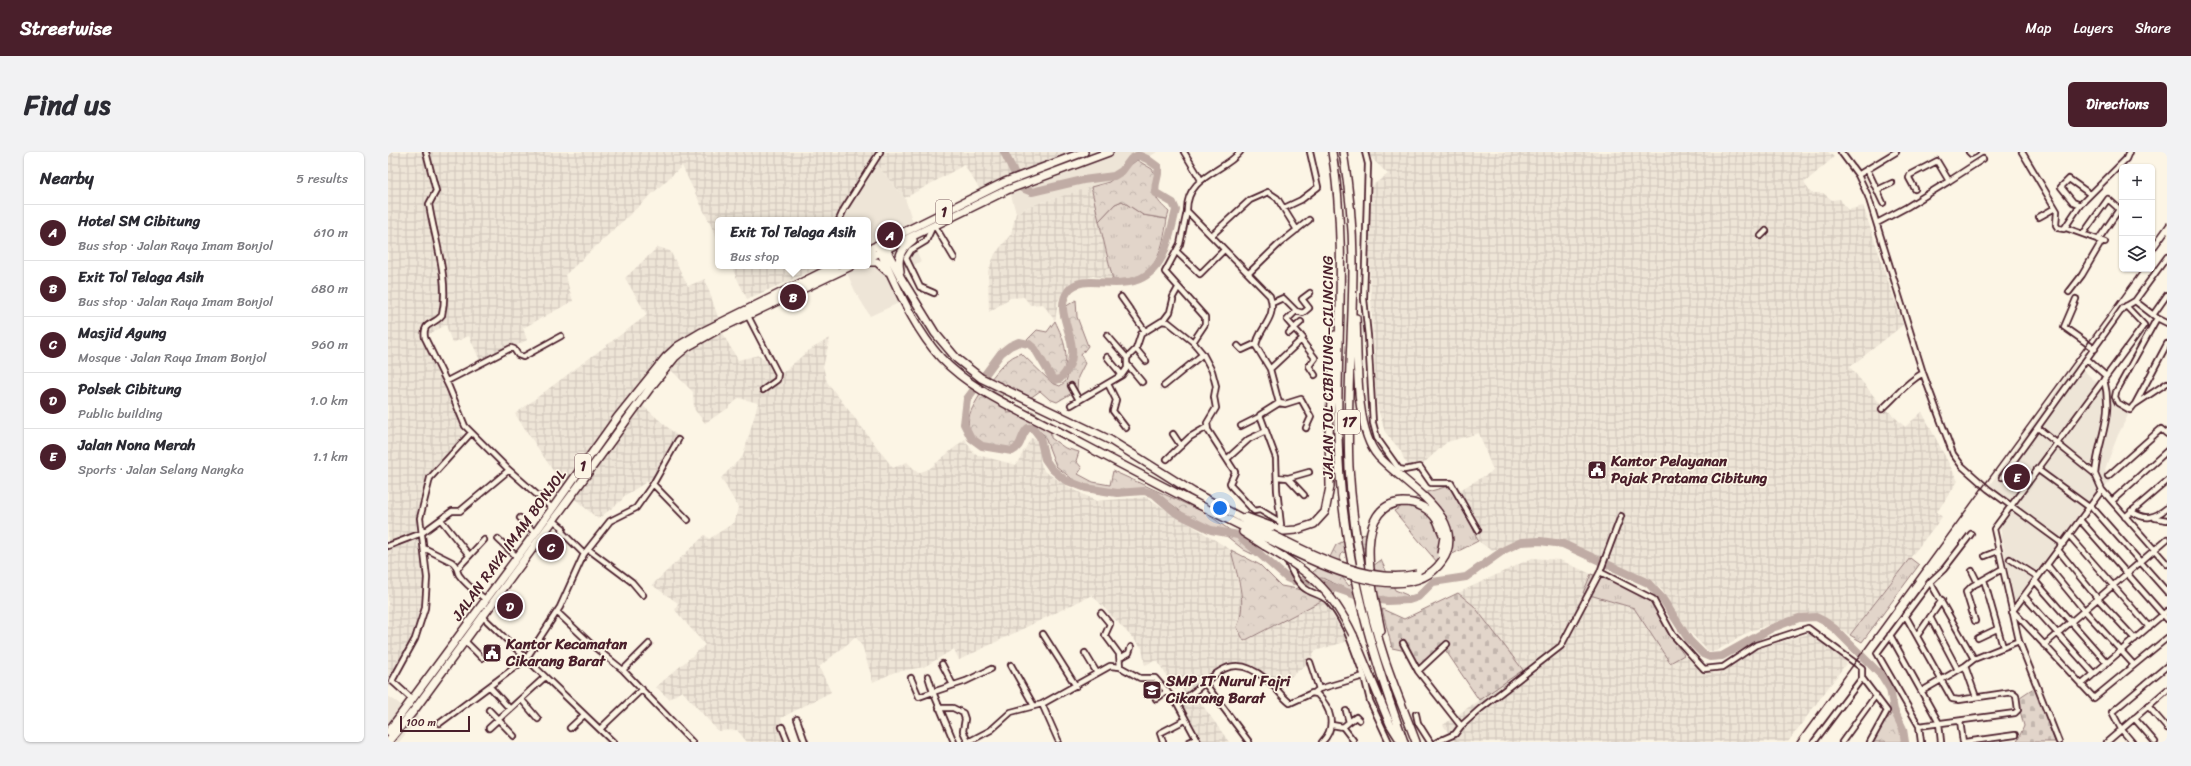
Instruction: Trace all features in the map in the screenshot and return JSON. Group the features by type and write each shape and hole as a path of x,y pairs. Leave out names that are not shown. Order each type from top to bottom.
{"highway":[{"name":"1","path":"871,256 882,247 1005,182 1084,152"},
{"name":"1","path":"871,249 882,247 931,228 1007,190 1109,152"},
{"name":"JALAN TOL CIBITUNG–CILINCING","path":"1343,154 1350,203 1353,262 1349,467 1355,525 1365,582 1380,634 1385,660 1416,742"},
{"name":"JALAN TOL CIBITUNG–CILINCING","path":"1333,155 1339,192 1341,273 1338,435 1344,531 1353,576 1367,630 1402,742"},
{"path":"901,278 898,261 901,251 931,228"},
{"path":"882,247 935,333 953,354 970,369 1000,388 1110,440 1215,504 1268,540 1308,572 1337,606 1353,635 1390,724 1402,742"},
{"path":"882,247 894,281"},
{"path":"871,262 877,262 883,266 894,281 930,344 954,370 994,396 1311,562 1334,570 1374,580 1407,581 1428,574 1444,559 1448,548 1448,537 1433,506 1377,454 1368,437 1363,422 1361,407 1353,262"},
{"name":"JALAN RAYA IMAM BONJOL","path":"388,732 412,705 464,640 553,520 555,510 617,418 656,368 678,346 718,323 829,269"},
{"name":"JALAN RAYA IMAM BONJOL","path":"388,742 412,705 517,557 675,357 687,347 844,269"},
{"path":"1215,504 1284,530 1302,529 1310,526 1320,519 1325,512 1330,487 1329,433 1341,273"},
{"path":"1380,634 1372,584 1370,536 1373,522 1379,513 1396,504 1411,503 1427,509 1440,519"}],"street":[{"path":"426,152 435,187 435,193 429,204 441,259 443,313 438,319 428,325 424,332 447,381 462,422 471,433 509,470 555,510"},
{"path":"840,217 880,152"},
{"path":"1184,152 1201,180"},
{"path":"1193,342 1205,324 1205,317 1165,272 1177,252 1182,238 1190,196 1201,180 1233,159 1240,152"},
{"path":"1284,208 1301,200 1318,187 1310,152"},
{"path":"1365,152 1368,164 1364,299 1368,336 1373,423 1377,438 1399,469 1404,470 1420,467 1431,483 1452,483 1478,530"},
{"path":"1841,152 1858,175 1877,223 1923,373 1953,454 1962,466 2011,506 2063,544"},
{"path":"1858,175 1888,154 1896,152"},
{"path":"1969,152 1972,154 1975,152"},
{"path":"2022,152 2058,214 2056,224 2058,228 2066,228 2102,241"},
{"path":"2066,228 2080,205 2126,159 2129,152"},
{"path":"1877,223 1907,207 1983,159"},
{"path":"1915,189 1909,178 1910,175 1936,160 1949,181"},
{"path":"1867,169 1882,203"},
{"path":"2080,205 2074,202 2061,187 2063,184 2069,179 2077,182 2090,194"},
{"path":"1877,190 1892,183"},
{"path":"1212,235 1250,200 1268,192 1278,198 1297,230"},
{"path":"2069,292 2085,270 2102,241 2118,211 2118,208 2108,199 2083,234"},
{"path":"2039,217 2055,208"},
{"path":"1188,211 1270,296 1272,303 1270,315 1255,344 1242,350 1238,346"},
{"path":"1249,273 1309,220"},
{"path":"931,228 954,258"},
{"path":"931,228 926,242 911,250 906,258 920,287 934,293"},
{"path":"1761,236 1766,231"},
{"path":"1177,252 1200,274 1224,250"},
{"path":"2002,477 2126,306 2135,301 2167,257"},
{"path":"1127,358 1136,349 1140,336 1145,331 1164,320 1170,312 1173,298 1178,288"},
{"path":"1272,303 1282,298 1296,311 1303,313 1309,309 1302,299 1310,293"},
{"path":"2167,295 2116,392 2115,397 2118,403 2130,410 2167,344"},
{"path":"1121,297 1145,331"},
{"path":"2076,299 2064,327 2095,349"},
{"path":"2135,301 2155,317 2167,323"},
{"path":"2059,742 2019,641 1994,529 2037,468 2058,443 2144,324 2126,306"},
{"path":"1296,311 1287,320 1303,338 1301,340 1315,358 1309,366 1315,375"},
{"path":"748,316 778,374 777,380 763,390"},
{"path":"1164,320 1193,342 1203,354 1212,371 1216,386 1214,397 1216,408 1207,423 1207,427 1236,472 1230,483 1231,486 1254,511 1260,510 1280,523 1276,490 1278,477 1274,451 1259,417"},
{"path":"1289,333 1301,322"},
{"path":"1107,335 1127,358 1128,366 1142,382"},
{"path":"447,381 511,348 514,349 519,357 523,357 561,336"},
{"path":"1270,369 1301,340"},
{"path":"1255,344 1270,369 1279,403"},
{"path":"1136,349 1146,361"},
{"path":"1164,386 1203,354"},
{"path":"1107,357 1122,375"},
{"path":"2088,360 2105,377 2108,409 2105,433 2096,461 2095,474"},
{"path":"1071,405 1122,375 1128,366"},
{"path":"1882,409 1901,392 1907,382 1923,373"},
{"path":"2134,405 2167,383"},
{"path":"1108,384 1116,400 1113,411 1126,428"},
{"path":"1071,386 1079,400"},
{"path":"1241,426 1259,417 1261,414 1279,403 1285,404 1301,399 1311,419 1306,428"},
{"path":"1167,459 1190,437 1207,427"},
{"path":"2038,428 2095,474 2102,490 2167,564"},
{"path":"2108,476 2161,429 2167,434"},
{"path":"1227,459 1249,439 1266,431"},
{"path":"412,705 392,681 415,639 423,618 427,584 420,518 430,478 471,433"},
{"path":"1173,434 1181,446"},
{"path":"440,723 526,659 557,612 584,554 610,521 636,508 653,484 678,440"},
{"path":"2112,502 2167,451"},
{"path":"2037,468 2090,507 2167,592"},
{"path":"388,546 422,533 452,512 460,511 509,470"},
{"path":"1278,477 1288,478 1308,472"},
{"path":"1288,478 1304,495"},
{"path":"2125,517 2167,481"},
{"path":"653,484 688,520"},
{"path":"2012,612 2102,490"},
{"path":"2153,517 2167,508"},
{"path":"2131,511 2138,516 2167,520"},
{"path":"1437,742 1455,734 1460,726 1557,651 1565,640 1601,570 1621,516"},
{"path":"520,518 535,534"},
{"path":"441,520 469,555"},
{"path":"553,520 563,528 562,532 584,554"},
{"path":"2080,520 2167,619"},
{"path":"1281,534 1286,555 1295,576 1303,587 1328,601 1338,615 1351,642 1364,676 1370,701 1389,742"},
{"path":"1921,742 1919,726 1878,655 1890,635 1930,582 1944,570 1971,534"},
{"path":"2069,535 2149,627"},
{"path":"498,539 517,557"},
{"path":"2044,645 2167,539"},
{"path":"484,540 458,568 458,574 464,581 486,599"},
{"path":"424,548 452,562 458,568"},
{"path":"588,549 629,579 643,595"},
{"path":"2058,550 2098,599 2135,639"},
{"path":"1985,556 1998,551"},
{"path":"2010,559 2036,579 2107,663"},
{"path":"2047,565 2084,610 2122,650 2134,665"},
{"path":"1975,621 1965,595 1968,590 2002,569"},
{"path":"1601,570 1653,599 1674,635 1704,669 1723,667 1756,645 1808,628 1862,668 1862,678 1814,742"},
{"path":"1972,571 1978,583"},
{"path":"1984,580 2003,647"},
{"path":"1930,582 1942,600 1974,659"},
{"path":"2024,596 2094,674"},
{"path":"1917,636 1942,600"},
{"path":"2081,685 2167,611"},
{"path":"557,612 592,645 623,670 692,742"},
{"path":"2012,612 2092,697 2096,698 2167,638"},
{"path":"1100,613 1110,625 1105,635 1117,650 1120,658 1120,667"},
{"path":"1905,615 1941,680 1955,701 2012,692 2016,695 2018,710 2015,713 1919,726"},
{"path":"482,616 613,742"},
{"path":"1930,617 1958,670"},
{"path":"1978,638 1997,629"},
{"path":"1044,634 1076,686"},
{"path":"1890,635 1939,723 1941,742"},
{"path":"464,640 482,658"},
{"path":"1922,691 1965,666 1974,659 2019,641"},
{"path":"1402,643 1418,671 1460,726"},
{"path":"623,670 649,644"},
{"path":"1418,671 1447,644"},
{"path":"1120,658 1129,654 1131,647"},
{"path":"1085,653 1096,673"},
{"path":"1310,662 1319,689"},
{"path":"942,664 953,685"},
{"path":"1011,665 1034,706"},
{"path":"939,708 953,708 963,713 965,719 963,731 968,742 991,730 1011,712 1042,704 1113,665 1120,667 1140,678 1155,678 1177,703 1197,740 1189,742"},
{"path":"1177,703 1228,666 1239,665 1265,677 1290,703 1314,693 1319,689 1364,676"},
{"path":"1965,666 1976,697"},
{"path":"2132,742 2121,729 2112,712 2167,666"},
{"path":"911,678 917,696 966,681 991,669"},
{"path":"928,676 939,708 954,742"},
{"path":"489,728 544,677"},
{"path":"1862,678 1887,711 1870,742"},
{"path":"1204,682 1249,742"},
{"path":"490,687 510,709"},
{"path":"600,729 642,689"},
{"path":"1156,699 1166,692"},
{"path":"1314,693 1322,699 1332,725 1329,734 1322,742"},
{"path":"2107,742 2148,706 2166,693"},
{"path":"1845,741 1876,695"},
{"path":"521,699 538,719"},
{"path":"1042,704 1058,740"},
{"path":"2148,706 2167,728"},
{"path":"489,710 514,736"},
{"path":"1346,711 1349,722"},
{"path":"1416,714 1418,723 1430,742"},
{"path":"570,728 584,715"},
{"path":"1343,727 1356,717 1359,720"},
{"path":"2134,718 2152,741"},
{"path":"797,719 805,742"},
{"path":"1163,742 1160,733 1185,720"},
{"path":"1960,721 1964,742 1984,741 2015,735"},
{"path":"1332,725 1343,727 1353,740"},
{"path":"782,726 788,742"},
{"path":"2005,736 2005,742"}],"shaded area":[{"path":"388,152 1087,152 981,191 964,165 905,198 870,157 837,217 715,217 715,234 682,166 565,275 573,301 523,328 527,340 482,365 469,336 452,343 446,325 422,338 456,408 464,439 424,483 416,528 425,568 421,623 400,669 388,688"},
{"path":"1087,152 1157,152 1147,158 1137,160 1109,182 1036,204 1016,213 1007,181"},
{"path":"1365,152 1828,152 1834,157 1804,183 1811,193 1823,193 1832,200 1840,199 1848,210 1863,206 1903,325 1850,367 1877,400 1905,427 1922,412 1958,481 1937,512 1942,517 1850,635 1818,616 1806,615 1785,619 1751,631 1716,651 1708,651 1680,622 1661,588 1566,542 1524,541 1492,551 1478,541 1458,491 1493,471 1479,433 1447,442 1414,472 1404,460 1401,451 1385,432 1377,406 1365,191 1388,174"},
{"path":"870,157 905,198 915,229 908,233 921,261 899,274 912,297 870,316 855,291 845,269 871,269 871,217 836,217"},
{"path":"1091,187 1113,280 1093,276 1081,280 1064,290 1058,301 1055,321 1043,304 1030,305 1024,297 1010,298 989,312 988,271 995,254 1011,234 1016,213 1036,204"},
{"path":"658,247 670,251 688,286 705,279 725,338 738,360 759,355 781,374 808,351 830,338 823,367 827,382 893,468 907,462 918,473 929,469 965,439 974,454 1016,465 1031,438 1037,440 1042,448 1040,461 1044,471 1069,487 1096,501 1146,497 1231,550 1242,600 1242,614 1237,627 1244,641 1323,600 1348,641 1315,651 1308,663 1279,686 1270,678 1240,664 1230,666 1193,692 1229,742 1194,742 1175,709 1189,700 1180,687 1175,690 1157,660 1145,665 1142,648 1092,595 959,660 954,649 924,667 895,672 873,682 863,648 856,637 819,667 831,692 781,718 789,742 747,742 737,730 718,731 682,691 669,699 656,687 705,645 675,610 678,603 652,585 705,535 709,539 735,522 738,507 721,478 743,456 758,403 739,398 727,409 705,423 694,409 693,392 664,363 635,399 680,438 653,478 624,496 621,501 598,519 568,493 515,414 647,315 625,278"},
{"path":"732,269 816,269 747,299"},
{"path":"2076,363 2129,413 2118,435 2105,469 2110,481 2015,611 2000,527 2009,507 1986,490"},
{"path":"1532,558 1560,560 1591,574 1583,593 1634,608 1670,663 1684,655 1704,673 1719,673 1754,650 1811,633 1848,661 1788,742 1455,742 1443,725 1522,670 1474,606 1458,593"},
{"path":"388,696 419,717 399,742 388,742"}],"green space":[{"path":"1137,160 1152,169 1157,177 1155,193 1158,200 1169,212 1167,219 1143,215 1122,201 1115,204 1099,221 1091,187 1109,182"},
{"path":"1122,201 1143,215 1167,219 1160,252 1151,267 1145,273 1136,278 1113,280 1099,221 1115,204"},
{"path":"1076,300 1077,317 1088,346 1081,355 1085,363 1078,377 1077,390 1057,402 1049,399 1040,391 1023,403 1014,387 1002,395 1007,413 1032,411 1050,423 1051,438 1065,448 1079,452 1076,461 1082,468 1078,474 1093,482 1110,485 1113,471 1206,513 1260,552 1252,554 1244,550 1224,534 1184,514 1157,493 1141,490 1108,494 1082,487 1056,466 1044,435 1038,430 1029,429 1021,433 1015,449 1005,452 983,448 972,438 968,423 971,411 980,395 999,369 1012,357 1021,353 1052,383 1060,386 1066,381 1074,356 1063,315 1065,307"},
{"path":"1055,321 1065,349 1066,362 1061,377 1053,378 1038,352 1027,340 1037,330 1047,332"},
{"path":"1445,487 1458,491 1478,541 1437,562 1394,511 1424,493"},
{"path":"1366,534 1372,546 1342,553 1336,569 1349,586 1381,560 1395,590 1407,595 1413,601 1391,603 1370,599 1322,578 1303,580 1329,559 1336,545 1350,538"},
{"path":"1231,550 1260,565 1281,586 1303,590 1323,600 1244,641 1237,627 1242,608 1242,598"},
{"path":"1910,558 1919,565 1862,642 1850,635"},
{"path":"1591,574 1637,590 1657,608 1666,630 1684,655 1670,663 1634,608 1583,593"},
{"path":"1458,593 1474,606 1523,670 1479,700 1444,648 1418,671 1406,651 1392,648 1382,609 1404,619"},
{"path":"2035,687 2055,742 2017,742 2024,726 2017,699"},
{"path":"1894,710 1903,729 1905,742 1873,742 1873,739"}],"waterway":[{"path":"1004,152 1022,188 1032,192 1083,180 1114,176 1122,171 1131,159 1138,155 1147,159 1158,167 1155,186 1156,193 1173,203 1176,210 1162,257 1151,272 1138,279 1125,283 1086,282 1076,284 1068,291 1064,301 1063,311 1072,344 1072,356 1069,367 1060,379 1055,380 1052,378 1035,349 1029,344 1019,342 1010,346 1001,353 967,399 964,424 971,438 982,446 1012,451 1016,449 1020,443 1025,431 1028,428 1033,428 1040,437 1045,459 1052,469 1065,480 1086,488 1117,493 1144,491 1154,494 1176,513 1211,530 1238,535 1287,578 1294,581 1318,582 1358,596 1387,601 1409,600 1418,597 1433,582 1466,577 1504,550 1521,542 1540,541 1563,544 1648,583 1662,598 1689,640 1703,654 1710,657 1722,656 1772,628 1799,618 1816,617 1835,629 1882,676 1890,689 1894,710 1903,729 1905,742"}],"railway":[{"path":"2155,240 2167,223"},
{"path":"2155,251 2167,234"},
{"path":"1797,742 2140,272"}],"place":[{"name":"Hotel SM Cibitung","path":"890,235"},
{"name":"Exit Tol Telaga Asih","path":"793,297"},
{"name":"Kantor Pelayanan Pajak Pratama Cibitung","path":"1597,470"},
{"name":"Jalan Nona Merah","path":"2017,477"},
{"name":"Masjid Agung","path":"551,547"},
{"name":"Polsek Cibitung","path":"510,606"},
{"name":"Kantor Kecamatan Cikarang Barat","path":"492,653"},
{"name":"SMP IT Nurul Fajri Cikarang Barat","path":"1152,690"}]}
